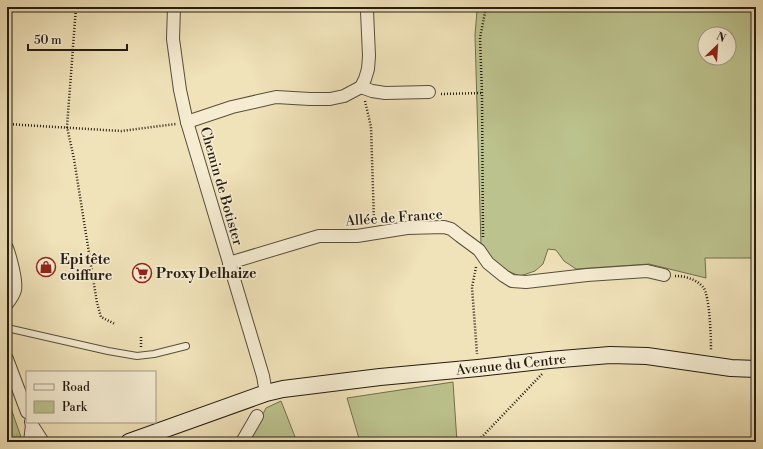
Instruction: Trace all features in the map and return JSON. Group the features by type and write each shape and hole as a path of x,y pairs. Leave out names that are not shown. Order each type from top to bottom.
{"street":[{"name":"Chemin de Botister","path":"174,7 173,39 180,90 187,122 263,376 266,393"},
{"path":"187,122 232,107 276,97 330,99 344,96 361,87 368,69 368,7"},
{"path":"361,87 384,93 429,92"},
{"name":"Allée de France","path":"228,263 319,236 357,236 407,228 444,227 451,229 479,250 488,263 512,281 526,282 587,275 647,271 664,275"},
{"path":"7,248 14,273 15,290 7,304"},
{"name":"Avenue du Centre","path":"130,442 266,393 380,377 610,355 647,356 724,367 756,369"},
{"path":"7,359 26,409"},
{"path":"242,442 257,416"},
{"path":"30,442 31,424"},
{"path":"31,424 44,442"}],"lane":[{"path":"7,328 108,351 137,356 154,354 186,346"}],"path":[{"path":"76,7 67,127 74,159 97,303 101,317 116,324"},
{"path":"478,368 472,287 479,250 483,238 480,38 486,7"},
{"path":"361,87 371,126 374,233"},
{"path":"429,92 436,94 482,94"},
{"path":"7,124 121,131 187,122"},
{"path":"664,275 682,276 696,280 704,288 708,304 711,335"},
{"path":"477,442 540,377 549,360"}],"green space":[{"path":"478,7 756,7 756,258 705,258 706,278 649,264 576,269 564,261 556,250 548,249 543,264 535,271 520,276 502,269 481,245 475,35"},
{"path":"453,382 457,442 360,442 347,398"},
{"path":"7,397 21,437 19,442 7,442"},
{"path":"281,401 297,442 249,442 266,408"}],"place":[{"name":"Epi tête coiffure","path":"46,267"},
{"name":"Proxy Delhaize","path":"142,273"}]}
